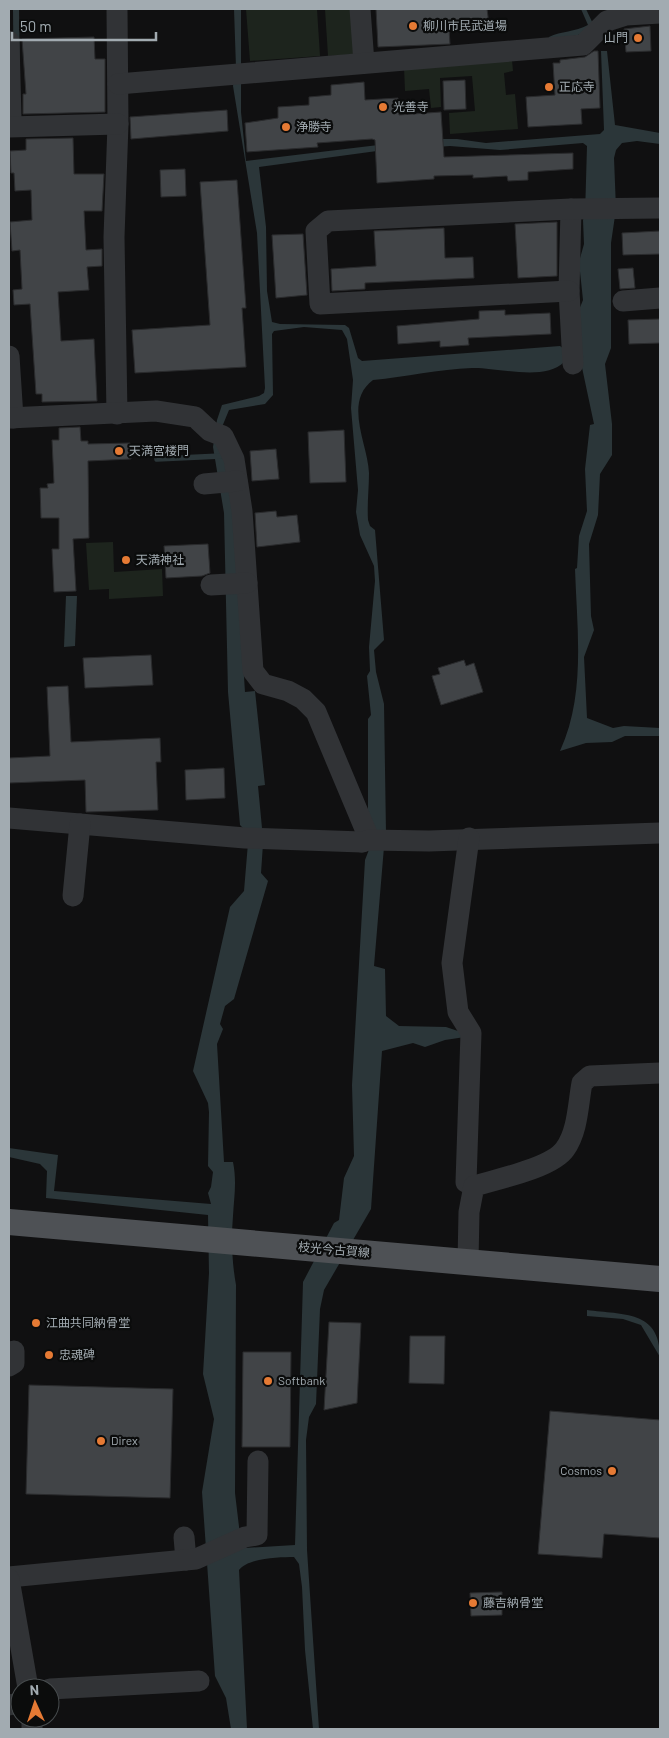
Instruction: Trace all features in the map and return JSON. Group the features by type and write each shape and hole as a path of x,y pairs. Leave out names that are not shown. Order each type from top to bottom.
{"main road":[{"name":"枝光今古賀線","path":"9,1222 660,1279"}],"street":[{"path":"117,9 118,124 114,237 117,414"},
{"path":"360,9 364,63"},
{"path":"118,84 364,63 591,37 606,21 626,15 660,13"},
{"path":"9,41 11,118 13,125 118,124"},
{"path":"568,291 320,304 316,231 328,221 577,209 660,208"},
{"path":"572,356 568,291 577,209"},
{"path":"623,301 660,298"},
{"path":"9,356 11,418 156,411 195,417 217,434 234,459 221,483 242,510 229,584 253,671 263,684 288,691 303,699 316,712 368,836 372,841"},
{"path":"9,818 254,838 372,841 429,841 468,838 660,833"},
{"path":"73,896 80,824"},
{"path":"468,838 452,963 458,1012 471,1033 466,1182 474,1186 556,1160 566,1149 575,1126 582,1083 590,1076 660,1073"},
{"path":"468,1262 469,1212 474,1186"},
{"path":"26,1678 9,1578 191,1559 257,1535 258,1462"},
{"path":"184,1537 191,1559"},
{"path":"60,1688 200,1681"}],"shaded area":[{"path":"13,9 19,9 20,92 14,116"},
{"path":"234,9 241,9 241,112 246,161 428,139 457,139 486,143 600,134 604,130 601,51 607,51 615,125 660,133 660,144 637,141 622,143 616,150 614,158 616,209 611,243 611,348 605,364 612,424 612,455 600,474 598,515 589,544 591,616 594,630 584,657 587,718 613,728 624,726 660,728 660,736 625,736 612,742 586,743 560,751 574,707 577,685 578,638 575,569 577,568 579,536 587,511 585,469 590,425 594,424 577,344 579,310 583,300 579,262 584,244 583,220 585,215 587,146 583,143 500,150 450,146 377,151 259,167 266,227 267,291 272,322 280,324 345,325 349,328 358,358 362,361 560,346 564,349 564,362 556,368 545,371 520,372 482,368 447,370 373,380 364,389 358,411 359,424 368,462 368,520 370,526 375,530 384,640 374,650 376,672 384,704 386,833 371,833 368,819 368,719 371,715 367,676 370,671 369,647 375,581 374,566 360,535 356,512 358,490 351,408 353,380 347,339 342,330 304,327 274,331 272,334 273,395 265,404 229,410 222,427 233,506 245,692 255,691 265,785 258,786 262,828 260,832 263,844 261,873 268,881 234,999 225,1006 220,1024 223,1029 217,1044 224,1162 233,1162 235,1176 232,1242 236,1285 235,1493 240,1535 245,1548 295,1545 303,1282 334,1223 339,1220 344,1178 354,1156 352,1085 365,860 370,847 384,847 374,966 385,969 386,1016 399,1026 446,1027 464,1033 465,1037 445,1040 425,1047 413,1043 382,1051 371,1209 324,1290 320,1309 316,1404 309,1417 306,1440 307,1550 319,1729 313,1729 305,1650 302,1587 299,1564 294,1557 257,1561 243,1566 239,1570 247,1729 231,1729 226,1698 215,1676 202,1492 214,1419 203,1374 209,1273 208,1215 46,1198 47,1171 40,1164 9,1157 9,1148 58,1155 54,1191 211,1204 208,1193 211,1187 213,1172 208,1166 208,1103 193,1071 230,907 244,891 248,843 243,828 240,825 228,692 224,513 213,447 217,420 222,405 259,396 264,393 265,388 257,233 233,86 236,68"},
{"path":"246,9 317,9 320,56 250,61"},
{"path":"325,9 355,9 357,54 328,56"},
{"path":"581,9 586,9 595,28 578,35 549,41 549,37 588,25"},
{"path":"512,60 513,71 504,73 506,95 515,94 518,129 450,134 449,113 475,111 472,76 440,78 441,107 431,108 429,89 405,91 404,67"},
{"path":"113,542 114,572 162,569 163,596 109,599 109,589 89,590 86,543"},
{"path":"66,596 77,596 75,646 64,647"},
{"path":"587,1310 626,1315 646,1323 654,1331 660,1357 641,1325 623,1319 587,1316"}],"building":[{"name":"柳川市民武道場","path":"376,9 487,9 489,24 449,29 450,44 378,47"},
{"name":"山門","path":"650,26 651,51 626,52 624,29"},
{"path":"94,37 95,59 105,59 105,112 23,114 23,94 26,94 22,39"},
{"path":"594,51 598,51 600,108 581,109 582,124 528,127 526,97 555,95 553,63 560,63 560,60 585,57"},
{"path":"465,80 466,109 444,110 443,81"},
{"path":"364,82 365,100 398,98 399,115 441,112 444,157 573,153 573,169 528,172 528,180 508,181 507,176 473,178 473,175 434,176 434,179 377,183 375,140 372,139 317,143 318,147 247,152 245,123 278,118 278,107 309,105 309,97 331,95 331,85"},
{"path":"227,110 228,131 131,139 130,117"},
{"path":"73,138 74,174 104,174 102,211 84,211 86,250 102,249 102,266 87,267 89,290 58,292 61,341 94,339 97,401 42,402 42,394 36,394 30,304 14,305 13,290 22,289 20,250 12,251 10,222 32,220 31,190 15,191 14,173 11,173 10,151 26,150 26,139"},
{"path":"185,169 186,196 161,197 160,170"},
{"path":"237,180 246,308 242,308 246,367 135,373 132,330 210,325 200,182"},
{"path":"557,222 557,276 518,278 515,224"},
{"path":"444,228 445,258 473,257 474,278 365,283 365,289 332,291 331,269 376,266 374,231"},
{"path":"660,231 660,254 623,255 622,233"},
{"path":"303,234 307,295 276,298 272,235"},
{"path":"633,268 635,288 620,289 618,269"},
{"path":"505,310 505,315 550,313 551,334 468,338 469,345 440,347 440,341 398,344 397,326 479,319 479,311"},
{"path":"660,319 660,343 629,344 628,320"},
{"path":"80,427 81,441 88,441 88,444 130,443 131,459 88,461 89,538 73,539 76,591 54,592 52,549 59,549 59,518 41,518 40,488 48,488 47,484 54,483 52,440 59,440 59,428"},
{"path":"344,430 346,482 310,483 308,432"},
{"path":"276,449 279,479 252,481 250,451"},
{"path":"276,511 277,517 297,515 300,542 257,547 255,513"},
{"path":"208,544 210,573 202,576 166,578 164,546"},
{"path":"151,655 153,685 85,688 83,658"},
{"path":"464,660 466,666 474,663 483,692 441,705 432,676 440,674 438,668"},
{"path":"68,686 71,742 160,738 161,762 156,762 158,810 86,812 85,780 9,783 9,758 50,756 47,687"},
{"path":"224,768 225,798 186,800 185,770"},
{"path":"329,1322 361,1323 357,1403 324,1410"},
{"path":"410,1336 445,1336 444,1384 409,1383"},
{"path":"243,1352 291,1352 290,1447 242,1447"},
{"path":"29,1385 173,1389 170,1498 26,1494"},
{"path":"550,1411 660,1420 660,1538 604,1534 602,1558 538,1554"},
{"path":"502,1592 502,1615 471,1616 470,1593"}],"waterway":[{"path":"157,459 221,456"}],"place":[{"name":"柳川市民武道場","path":"413,26"},
{"name":"山門","path":"638,38"},
{"name":"正応寺","path":"549,87"},
{"name":"光善寺","path":"383,107"},
{"name":"浄勝寺","path":"286,127"},
{"name":"天満宮楼門","path":"119,451"},
{"name":"天満神社","path":"126,560"},
{"name":"江曲共同納骨堂","path":"36,1323"},
{"name":"忠魂碑","path":"49,1355"},
{"name":"Softbank","path":"268,1381"},
{"name":"Direx","path":"101,1441"},
{"name":"Cosmos","path":"612,1471"},
{"name":"藤吉納骨堂","path":"473,1603"}]}
